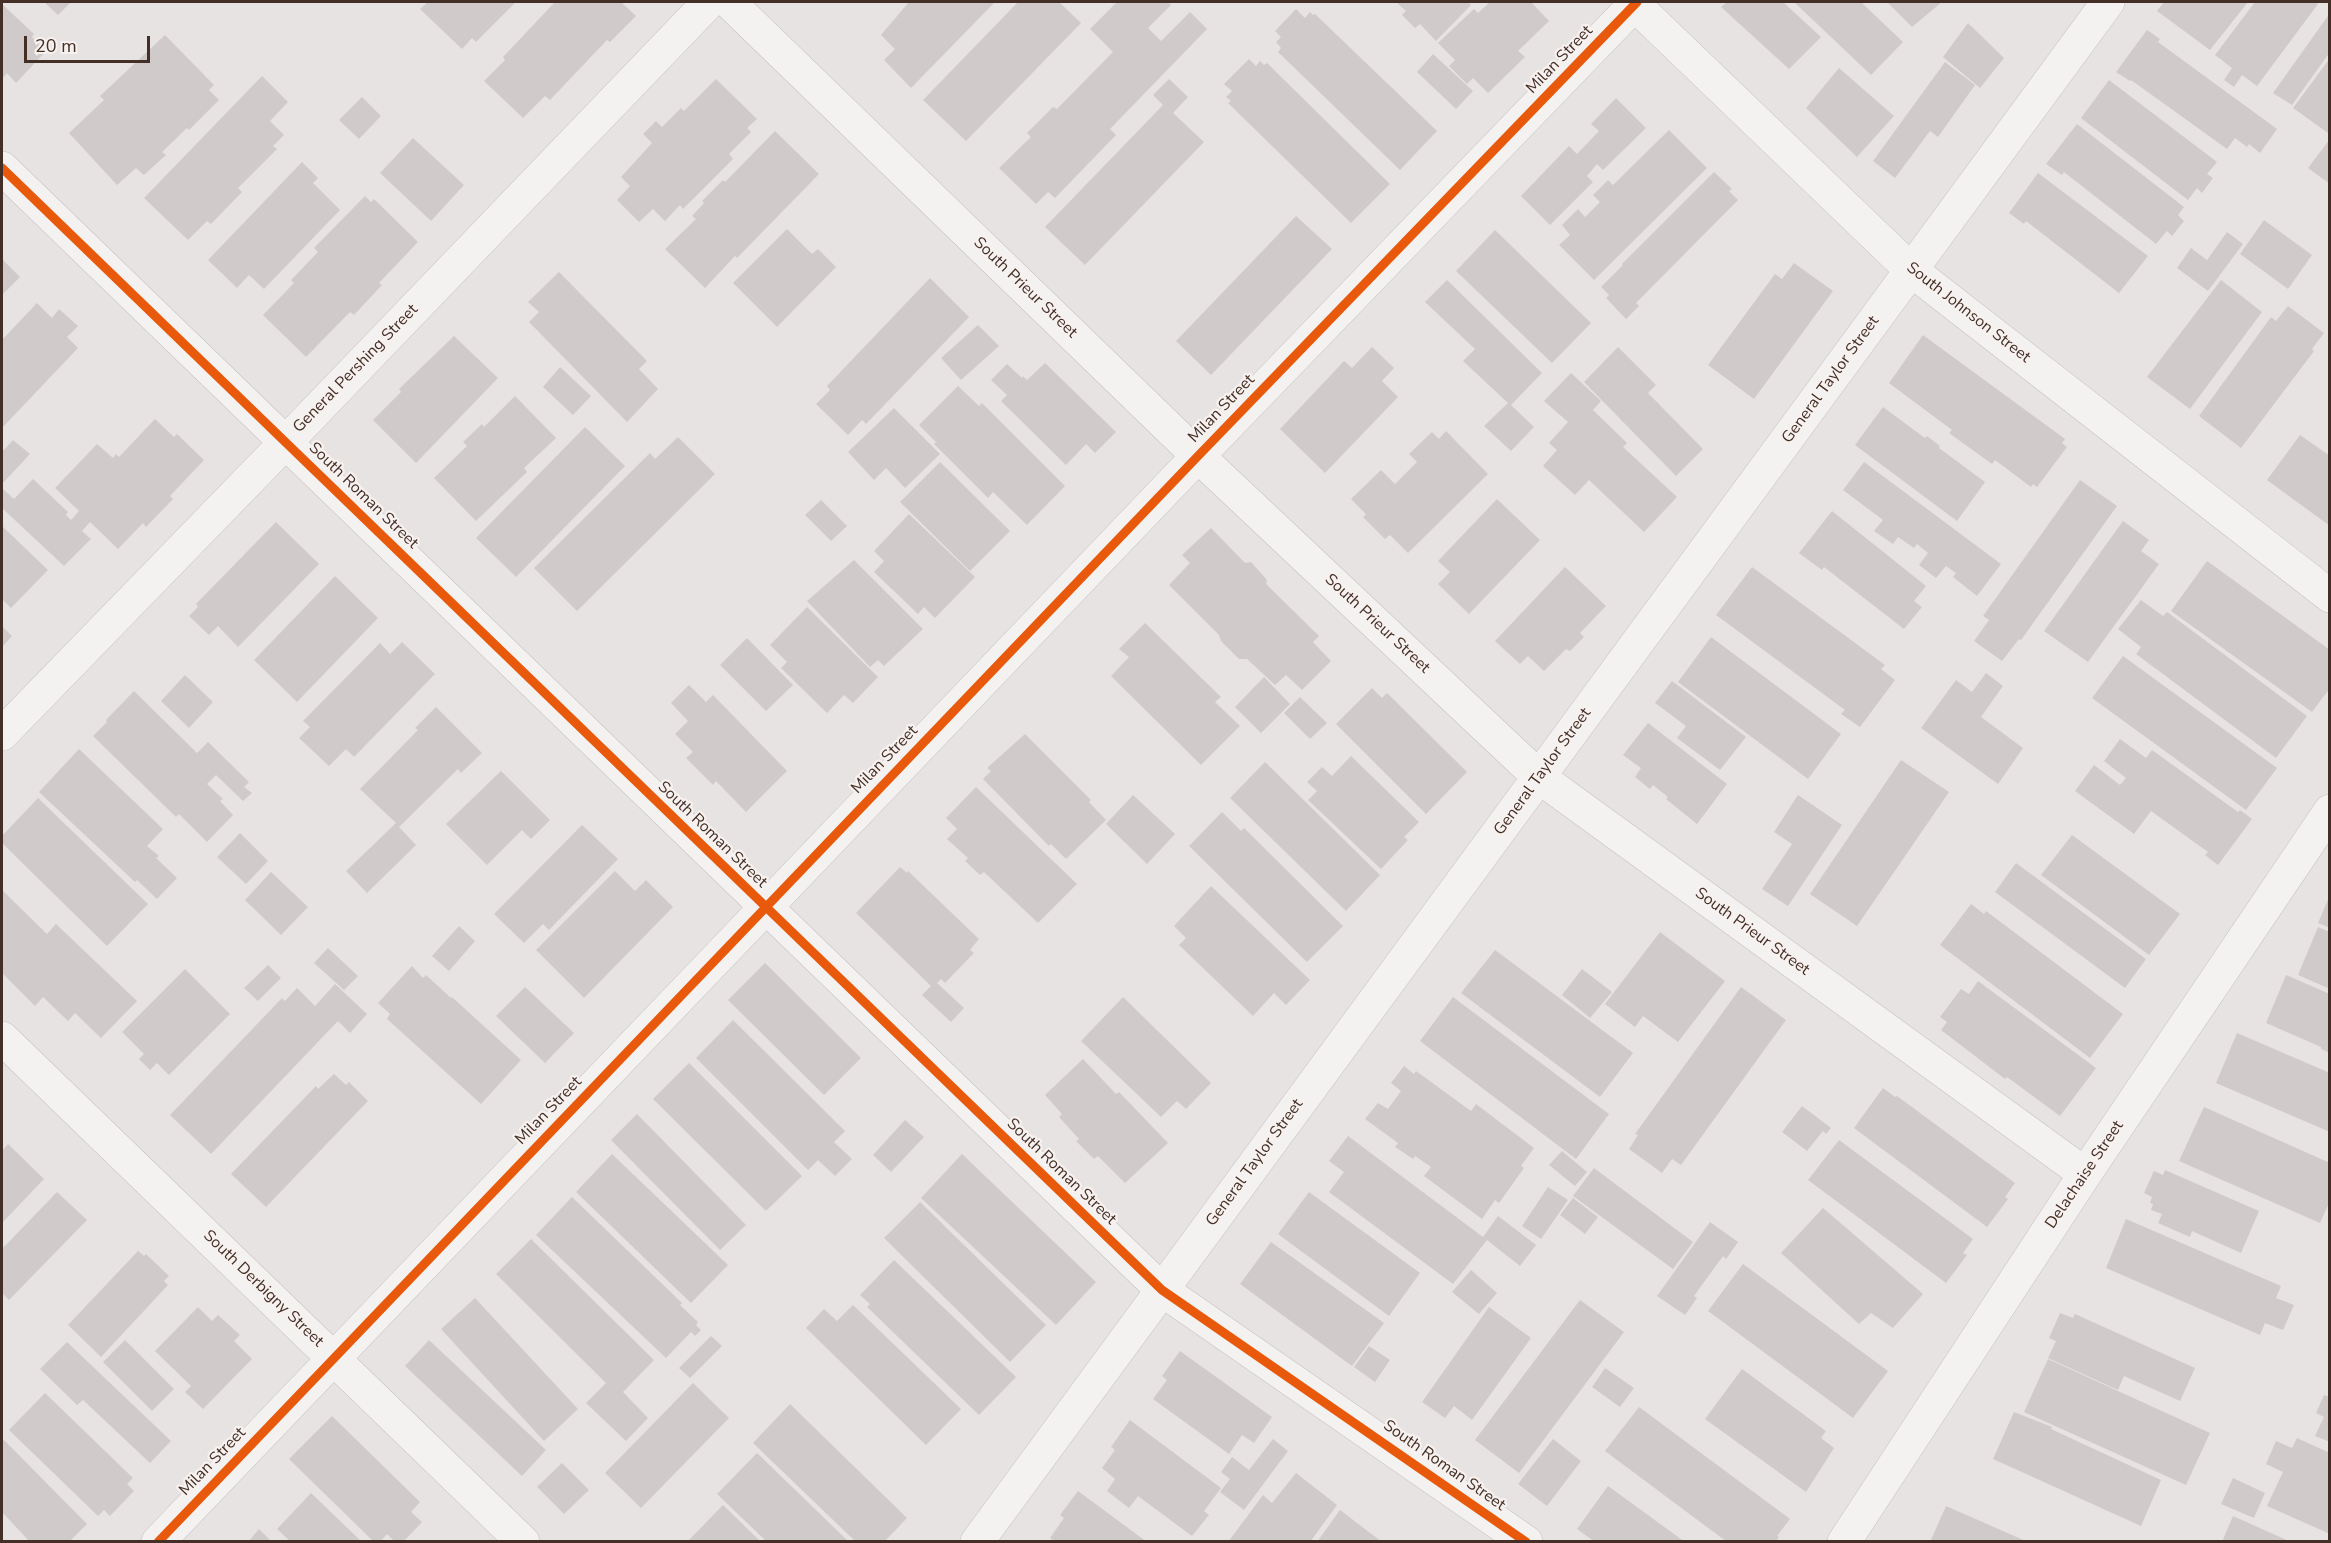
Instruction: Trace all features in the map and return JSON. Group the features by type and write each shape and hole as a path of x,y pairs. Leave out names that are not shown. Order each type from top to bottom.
{"street":[{"name":"General Pershing Street","path":"2,734 709,2"},
{"name":"South Prieur Street","path":"729,2 1198,456 1539,777 2085,1174"},
{"name":"Milan Street","path":"158,1542 1635,2"},
{"name":"South Johnson Street","path":"1635,2 1911,270 2330,596"},
{"name":"General Taylor Street","path":"977,1542 2108,2"},
{"name":"South Roman Street","path":"2,168 1162,1290 1526,1542"},
{"name":"Delachaise Street","path":"1844,1542 2085,1174 2330,811"},
{"name":"South Derbigny Street","path":"2,1038 523,1542"}],"building":[{"path":"44,2 71,2 58,15"},
{"path":"428,2 516,2 476,42 472,38 462,49 420,9"},
{"path":"555,2 621,2 636,16 610,42 607,40 550,100 545,96 523,118 484,81 505,60 503,57"},
{"path":"909,2 995,2 911,88 884,60 895,49 881,35"},
{"path":"1018,2 1059,2 1081,23 966,141 923,100"},
{"path":"1117,2 1168,2 1171,5 1148,28 1161,41 1190,12 1207,29 1110,129 1116,135 1055,198 1048,192 1036,204 999,168 1031,137 1027,133 1053,107 1057,109 1113,52 1090,29"},
{"path":"1396,2 1468,2 1471,5 1436,41 1420,24 1415,28 1402,15 1406,11"},
{"path":"1490,2 1531,2 1549,21 1518,51 1525,57 1488,93 1473,78 1467,84 1449,66 1455,60 1438,43 1474,9 1478,13"},
{"path":"1727,2 1783,2 1821,37 1789,69 1721,7"},
{"path":"1794,2 1861,2 1903,42 1871,75"},
{"path":"1887,2 1942,2 1912,27"},
{"path":"2164,2 2248,2 2210,50 2157,11"},
{"path":"2255,2 2315,2 2318,4 2257,86 2242,75 2234,87 2224,80 2232,68 2215,55"},
{"path":"2,4 34,34 32,37 46,51 16,83 7,73 2,79"},
{"path":"1296,9 1305,18 1310,12 1315,14 1437,131 1400,170 1278,52 1281,48 1276,42 1281,37 1275,31"},
{"path":"2330,13 2330,52 2292,105 2273,93"},
{"path":"1968,23 2004,58 1980,88 1943,57"},
{"path":"2147,30 2160,39 2158,42 2277,129 2260,153 2249,144 2247,147 2235,138 2227,149 2131,80 2116,72"},
{"path":"165,35 214,85 209,90 219,100 189,130 187,128 162,152 166,155 144,175 136,168 117,185 69,133 104,100 100,96"},
{"path":"1433,54 1473,91 1456,109 1417,72"},
{"path":"2330,58 2330,131 2328,133 2293,108"},
{"path":"1249,59 1256,66 1260,61 1264,65 1267,63 1390,184 1351,223 1228,103 1231,101 1226,97 1232,91 1224,84"},
{"path":"1945,62 1975,85 1938,137 1930,131 1895,178 1873,161"},
{"path":"1839,68 1894,116 1857,157 1806,108"},
{"path":"262,76 288,102 270,121 284,135 273,146 277,149 238,188 242,192 211,224 207,221 188,240 144,198"},
{"path":"716,79 757,119 747,128 751,132 729,154 733,159 683,209 680,205 665,221 653,209 639,222 617,200 630,186 621,177 652,143 643,134 656,121 662,127 681,108 684,111"},
{"path":"1169,79 1188,97 1173,113 1204,142 1085,265 1045,227 1163,105 1153,95"},
{"path":"2109,80 2217,162 2207,174 2213,178 2202,193 2197,188 2188,200 2081,118"},
{"path":"362,97 381,116 359,139 339,120"},
{"path":"1616,98 1646,128 1603,170 1597,164 1587,176 1593,182 1550,225 1521,196 1569,146 1577,154 1599,131 1591,124"},
{"path":"2077,124 2184,207 2178,215 2184,221 2172,236 2167,231 2156,244 2064,172 2062,175 2046,164"},
{"path":"1669,130 1707,168 1594,280 1559,245 1570,235 1562,225 1578,209 1585,217 1600,202 1593,195 1608,180 1613,185"},
{"path":"775,131 819,174 705,288 665,249 696,219 692,216 704,203 702,201 723,180 725,182"},
{"path":"413,138 464,185 431,221 380,173"},
{"path":"2330,139 2330,184 2308,168"},
{"path":"302,162 318,178 313,183 340,210 264,289 249,275 237,288 208,260"},
{"path":"1714,172 1732,189 1729,191 1738,200 1636,303 1639,306 1626,319 1606,298 1609,295 1601,287"},
{"path":"2038,173 2148,256 2119,293 2026,221 2024,224 2009,213"},
{"path":"365,196 371,202 374,199 418,242 379,283 382,285 354,315 350,312 306,357 263,315 294,283 291,280 318,252 314,248"},
{"path":"1296,216 1332,249 1211,375 1176,341"},
{"path":"2264,220 2312,255 2288,289 2240,254"},
{"path":"787,229 812,254 818,249 836,267 777,327 733,283"},
{"path":"1495,230 1591,323 1552,363 1456,271"},
{"path":"2227,232 2243,244 2208,291 2177,268 2191,248 2207,260"},
{"path":"2,259 20,277 2,295"},
{"path":"1794,263 1833,291 1754,399 1708,365 1775,274 1782,279"},
{"path":"559,272 647,361 639,369 658,389 627,422 529,322 539,312 528,302"},
{"path":"930,278 969,317 866,424 862,420 848,435 816,404 830,390 827,386"},
{"path":"1447,280 1542,373 1511,405 1534,427 1511,451 1484,426 1508,403 1463,361 1475,349 1425,302"},
{"path":"2221,280 2262,312 2190,409 2147,377"},
{"path":"37,303 52,318 59,309 78,326 67,337 78,348 2,428 2,340"},
{"path":"2288,306 2324,333 2312,349 2314,351 2241,448 2199,416 2271,317 2276,321"},
{"path":"978,325 999,346 961,380 941,358"},
{"path":"1923,335 2065,439 2062,443 2067,447 2037,487 2033,484 2031,487 1995,460 1992,464 1949,433 1952,430 1889,383"},
{"path":"454,336 498,378 416,463 373,420 401,392 399,389"},
{"path":"1372,347 1394,368 1382,381 1398,397 1325,473 1280,429 1344,361 1352,368"},
{"path":"1618,347 1656,385 1648,393 1703,449 1676,476 1584,382"},
{"path":"1045,363 1116,432 1095,453 1086,444 1066,465 1001,401 1007,395 991,380 1007,364 1027,380"},
{"path":"560,367 591,396 573,415 543,387"},
{"path":"1571,373 1601,401 1593,410 1627,443 1623,447 1677,497 1644,532 1589,480 1575,495 1543,466 1557,450 1549,443 1568,422 1544,401"},
{"path":"958,386 979,406 982,403 1065,486 1027,525 993,492 988,498 934,444 936,442 919,425"},
{"path":"515,396 556,438 524,468 527,472 476,521 434,478 467,446 463,442 482,424 484,427"},
{"path":"1883,407 1925,438 1927,436 1940,446 1939,448 1985,482 1957,521 1855,445"},
{"path":"894,408 940,454 905,488 886,468 874,480 848,452"},
{"path":"155,419 174,437 177,434 204,460 170,496 173,499 146,527 143,523 118,549 90,522 82,531 91,539 64,566 2,508 2,488 14,499 33,479 68,512 66,515 71,520 79,511 55,488 97,444 113,458 116,454 119,457"},
{"path":"585,427 625,466 516,577 476,538"},
{"path":"1446,431 1488,474 1408,553 1390,535 1385,539 1363,517 1366,514 1351,499 1381,470 1395,484 1417,462 1409,454 1432,432 1439,439"},
{"path":"2300,435 2330,456 2330,526 2267,480"},
{"path":"678,437 715,474 577,611 534,568 650,453 655,459"},
{"path":"13,440 30,454 2,484 2,452"},
{"path":"940,462 1010,531 970,571 900,502"},
{"path":"1864,462 2001,564 1977,596 1953,577 1956,573 1946,566 1936,578 1919,565 1928,553 1917,544 1914,548 1898,537 1893,544 1874,531 1883,520 1843,490"},
{"path":"2080,480 2117,506 2021,640 2019,639 2002,661 1974,641 1989,620 1983,616"},
{"path":"1497,499 1540,540 1469,614 1438,584 1450,572 1438,561"},
{"path":"821,500 847,526 831,541 805,515"},
{"path":"1832,511 1926,586 1914,601 1922,607 1904,629 1824,567 1822,570 1799,553"},
{"path":"909,514 975,577 935,618 924,607 918,614 874,572 884,561 874,551"},
{"path":"2123,521 2149,540 2141,551 2159,564 2088,662 2044,631"},
{"path":"276,522 319,564 238,647 218,626 209,635 189,616 198,607 196,604"},
{"path":"2,526 48,570 11,608 2,599"},
{"path":"1211,528 1245,563 1251,562 1267,580 1266,584 1319,636 1313,642 1331,661 1302,690 1286,675 1275,685 1247,659 1239,659 1221,641 1219,635 1169,585 1190,563 1182,555"},
{"path":"854,560 923,629 884,666 878,660 870,667 807,601"},
{"path":"2207,561 2330,650 2330,688 2312,712 2171,611"},
{"path":"1565,567 1606,606 1580,633 1584,637 1570,651 1566,649 1544,671 1528,656 1520,664 1495,641"},
{"path":"1752,567 1885,665 1881,669 1895,680 1860,727 1841,714 1845,710 1716,615"},
{"path":"335,576 378,618 297,702 254,660"},
{"path":"2141,600 2163,616 2167,612 2307,716 2276,758 2136,654 2141,647 2118,629"},
{"path":"807,607 878,677 853,703 844,695 827,713 781,668 787,662 770,645"},
{"path":"1145,623 1221,697 1215,702 1240,726 1201,765 1111,676 1129,657 1119,649"},
{"path":"2,626 12,636 2,647"},
{"path":"1711,637 1841,734 1808,779 1678,682"},
{"path":"747,638 793,685 766,711 720,665"},
{"path":"402,642 435,674 354,757 346,749 329,766 299,738 310,727 303,721 380,643 390,654"},
{"path":"2123,656 2277,768 2246,810 2092,698"},
{"path":"1986,673 2003,686 1981,717 2023,748 1998,784 1921,728 1956,680 1972,692"},
{"path":"185,675 213,702 189,728 161,701"},
{"path":"1264,677 1290,704 1261,733 1235,707"},
{"path":"1672,681 1746,737 1720,770 1677,738 1686,726 1655,703"},
{"path":"689,685 706,702 713,695 787,771 746,812 716,781 713,785 686,758 693,752 675,734 688,721 671,703"},
{"path":"1372,688 1382,698 1387,693 1467,772 1426,814 1336,724"},
{"path":"134,691 197,753 208,742 249,782 244,787 252,793 243,801 216,775 207,784 223,799 220,801 233,815 207,842 179,814 176,817 93,736"},
{"path":"1300,697 1327,723 1310,739 1284,713"},
{"path":"436,707 482,753 461,773 458,769 399,827 416,845 367,893 346,871 396,823 360,789 418,730 415,728"},
{"path":"1648,723 1727,784 1697,824 1666,799 1668,797 1653,785 1650,789 1635,777 1641,768 1623,755"},
{"path":"1025,734 1091,800 1089,802 1106,820 1066,859 1051,844 1049,846 983,779 991,771 987,768"},
{"path":"2120,739 2146,758 2152,750 2238,812 2240,810 2252,819 2218,865 2205,855 2208,852 2151,811 2134,834 2075,791 2094,765 2120,785 2126,778 2104,761"},
{"path":"79,749 163,829 147,846 159,856 156,858 177,878 157,899 137,880 135,882 39,792"},
{"path":"1351,756 1419,822 1404,837 1408,840 1381,869 1308,800 1317,791 1307,782 1322,767 1332,776"},
{"path":"1901,760 1949,792 1857,926 1810,894"},
{"path":"1265,762 1380,875 1346,911 1230,798"},
{"path":"501,771 550,820 531,839 522,830 487,865 446,824"},
{"path":"976,787 1077,884 1038,923 984,872 980,875 965,861 968,858 947,839 957,829 946,818"},
{"path":"1133,795 1175,834 1147,864 1106,824"},
{"path":"1798,795 1842,825 1788,906 1762,889 1792,844 1774,832"},
{"path":"38,798 148,904 107,946 2,843 2,836"},
{"path":"1222,812 1241,831 1244,828 1343,926 1307,962 1189,846"},
{"path":"582,825 618,859 549,930 543,924 524,943 494,914"},
{"path":"240,833 268,861 246,884 217,857"},
{"path":"2072,835 2180,914 2149,955 2041,875"},
{"path":"2016,863 2146,959 2125,988 1995,892"},
{"path":"900,867 907,873 908,871 979,939 970,950 974,953 945,983 941,979 937,983 964,1008 951,1022 922,995 931,986 856,913"},
{"path":"615,871 635,891 646,880 673,907 584,998 536,950"},
{"path":"271,872 308,907 281,935 245,900"},
{"path":"1211,886 1310,980 1286,1005 1274,993 1253,1016 1179,945 1186,938 1174,926"},
{"path":"2,890 47,934 56,924 137,1001 101,1038 75,1013 68,1021 43,997 35,1006 2,973"},
{"path":"2330,895 2330,928 2318,923"},
{"path":"1971,904 1984,914 1986,911 2123,1014 2090,1058 1940,945"},
{"path":"459,926 475,941 449,971 432,956"},
{"path":"2318,927 2330,932 2330,989 2298,975"},
{"path":"1660,932 1725,981 1678,1042 1643,1016 1635,1027 1605,1004"},
{"path":"328,948 358,976 344,990 314,963"},
{"path":"1495,950 1633,1053 1600,1097 1461,993"},
{"path":"765,963 861,1058 824,1095 728,1000"},
{"path":"268,965 281,978 258,1001 244,988"},
{"path":"412,966 423,978 426,975 452,997 521,1060 481,1104 387,1019 390,1014 378,1003"},
{"path":"185,969 230,1014 169,1075 157,1063 150,1070 139,1059 144,1054 122,1032"},
{"path":"1582,969 1612,992 1590,1018 1562,995"},
{"path":"2286,975 2330,994 2330,1053 2266,1023"},
{"path":"1978,981 2096,1068 2060,1116 2007,1077 2005,1079 1941,1030 1947,1022 1940,1017 1961,989 1969,994"},
{"path":"335,984 367,1014 350,1033 338,1021 211,1154 170,1115 282,998 285,1001 297,988 315,1006"},
{"path":"525,987 574,1033 545,1063 496,1016"},
{"path":"1741,987 1786,1020 1681,1165 1672,1159 1662,1173 1629,1149 1638,1135 1635,1134"},
{"path":"1123,997 1211,1083 1186,1109 1177,1101 1161,1117 1081,1041"},
{"path":"1453,997 1609,1114 1576,1159 1420,1041"},
{"path":"733,1020 845,1131 834,1142 852,1159 835,1176 818,1160 808,1170 696,1058"},
{"path":"2237,1033 2330,1073 2330,1132 2216,1083"},
{"path":"1083,1059 1116,1094 1119,1092 1168,1143 1125,1183 1098,1156 1094,1159 1076,1141 1079,1139 1059,1117 1062,1114 1045,1095"},
{"path":"689,1063 802,1176 766,1211 653,1099"},
{"path":"1404,1066 1414,1074 1416,1071 1471,1111 1476,1104 1534,1148 1521,1166 1524,1168 1499,1203 1495,1200 1482,1219 1424,1176 1431,1167 1415,1156 1413,1159 1395,1147 1398,1143 1365,1119 1378,1103 1388,1109 1401,1091 1391,1083"},
{"path":"334,1074 346,1085 349,1082 368,1101 266,1207 231,1174 316,1086 318,1089"},
{"path":"1883,1088 2015,1183 2005,1197 2008,1199 1987,1227 1854,1128"},
{"path":"1802,1106 1831,1128 1826,1134 1823,1131 1807,1151 1782,1132"},
{"path":"2204,1107 2330,1163 2330,1201 2320,1223 2179,1161"},
{"path":"637,1114 746,1225 720,1250 611,1140"},
{"path":"905,1120 924,1137 891,1172 873,1155"},
{"path":"1348,1136 1483,1237 1498,1216 1536,1245 1520,1266 1487,1240 1453,1284 1329,1192 1344,1172 1329,1161"},
{"path":"1839,1140 1973,1239 1963,1253 1967,1255 1946,1283 1808,1180"},
{"path":"8,1144 44,1179 2,1223 2,1151"},
{"path":"1562,1151 1587,1172 1575,1186 1549,1165"},
{"path":"612,1154 728,1265 691,1303 576,1192"},
{"path":"962,1154 1096,1282 1056,1325 921,1198"},
{"path":"1594,1168 1693,1242 1673,1269 1573,1196"},
{"path":"2165,1170 2259,1211 2241,1253 2192,1231 2190,1237 2158,1223 2162,1214 2151,1210 2152,1197 2144,1193 2154,1171 2163,1175"},
{"path":"1548,1187 1568,1200 1541,1239 1522,1226"},
{"path":"57,1192 87,1220 9,1300 2,1293 2,1249"},
{"path":"1309,1192 1420,1273 1389,1316 1278,1234"},
{"path":"572,1197 682,1303 680,1305 698,1322 696,1325 701,1330 695,1336 691,1332 666,1358 536,1235"},
{"path":"1573,1198 1598,1217 1585,1234 1560,1215"},
{"path":"920,1202 1046,1325 1010,1362 884,1238"},
{"path":"1823,1208 1923,1294 1893,1328 1871,1313 1859,1324 1781,1253"},
{"path":"2126,1219 2281,1286 2276,1298 2294,1305 2283,1330 2265,1323 2260,1335 2106,1268"},
{"path":"1710,1222 1738,1242 1726,1259 1723,1256 1694,1296 1697,1298 1685,1315 1657,1296"},
{"path":"531,1239 654,1360 623,1392 648,1418 626,1441 586,1403 606,1383 496,1274"},
{"path":"1271,1242 1384,1323 1352,1366 1240,1284"},
{"path":"138,1251 144,1256 146,1254 169,1276 164,1281 168,1285 101,1357 68,1325"},
{"path":"894,1260 1016,1377 979,1415 867,1307 870,1304 860,1295"},
{"path":"1743,1264 1888,1371 1853,1418 1708,1311"},
{"path":"1471,1270 1497,1293 1479,1314 1452,1292"},
{"path":"475,1298 578,1409 544,1441 441,1329"},
{"path":"1580,1300 1624,1332 1519,1473 1475,1440"},
{"path":"853,1305 961,1409 926,1445 806,1328 824,1309 837,1321"},
{"path":"198,1307 212,1321 218,1315 240,1335 234,1341 252,1359 203,1409 185,1392 191,1386 155,1351"},
{"path":"1489,1307 1531,1338 1472,1420 1454,1406 1445,1418 1422,1402"},
{"path":"2060,1313 2073,1318 2075,1314 2195,1368 2180,1401 2124,1376 2118,1390 2048,1358 2056,1341 2049,1338"},
{"path":"711,1336 722,1346 690,1378 679,1368"},
{"path":"125,1340 174,1389 152,1411 103,1362"},
{"path":"429,1340 546,1450 522,1476 405,1366"},
{"path":"67,1342 171,1441 150,1463 83,1400 77,1405 40,1369"},
{"path":"1369,1346 1390,1360 1375,1382 1354,1367"},
{"path":"1180,1351 1272,1417 1254,1443 1242,1435 1229,1454 1153,1399 1167,1380 1162,1376"},
{"path":"2048,1359 2210,1433 2186,1485 2024,1412"},
{"path":"1605,1368 1634,1388 1620,1407 1592,1387"},
{"path":"1742,1369 1826,1431 1821,1438 1834,1448 1806,1492 1705,1419"},
{"path":"693,1383 729,1418 641,1508 605,1473"},
{"path":"45,1393 133,1478 127,1484 134,1491 110,1516 104,1510 98,1516 9,1430"},
{"path":"2324,1395 2330,1397 2330,1442 2315,1436 2324,1417 2316,1413"},
{"path":"790,1404 907,1518 884,1542 856,1542 753,1443"},
{"path":"1639,1407 1790,1519 1777,1536 1779,1537 1776,1542 1727,1542 1605,1451"},
{"path":"2014,1412 2052,1427 2051,1429 2161,1480 2141,1526 1993,1459"},
{"path":"332,1416 420,1502 411,1512 422,1522 403,1542 395,1542 387,1534 380,1542 374,1542 289,1459"},
{"path":"1130,1420 1221,1488 1204,1511 1209,1515 1192,1536 1138,1496 1129,1508 1107,1491 1115,1479 1102,1468 1115,1450 1111,1447"},
{"path":"2297,1438 2330,1453 2330,1534 2267,1506 2283,1472 2266,1464 2276,1441 2292,1448"},
{"path":"1273,1439 1288,1451 1244,1510 1220,1492 1230,1479 1221,1472 1232,1457 1249,1470"},
{"path":"1553,1439 1581,1461 1547,1506 1518,1484"},
{"path":"4,1440 87,1524 69,1542 30,1542 2,1512 2,1442"},
{"path":"757,1453 849,1542 767,1542 717,1494"},
{"path":"562,1463 589,1490 564,1514 537,1487"},
{"path":"1296,1473 1337,1505 1310,1542 1228,1542 1263,1495 1272,1503"},
{"path":"2233,1478 2265,1493 2254,1518 2221,1504"},
{"path":"1608,1486 1685,1542 1595,1542 1577,1529"},
{"path":"1078,1491 1147,1542 1055,1542 1050,1538 1064,1518 1060,1515"},
{"path":"311,1493 362,1542 291,1542 277,1529"},
{"path":"723,1505 761,1542 687,1542"},
{"path":"1946,1506 2028,1542 1930,1542"},
{"path":"1340,1510 1382,1542 1317,1542"},
{"path":"2233,1516 2291,1542 2222,1542"},
{"path":"259,1529 272,1542 248,1542"}],"cycle path":[{"path":"158,1542 1198,456 1637,2"},
{"path":"2,168 1162,1290 1526,1542"}]}
